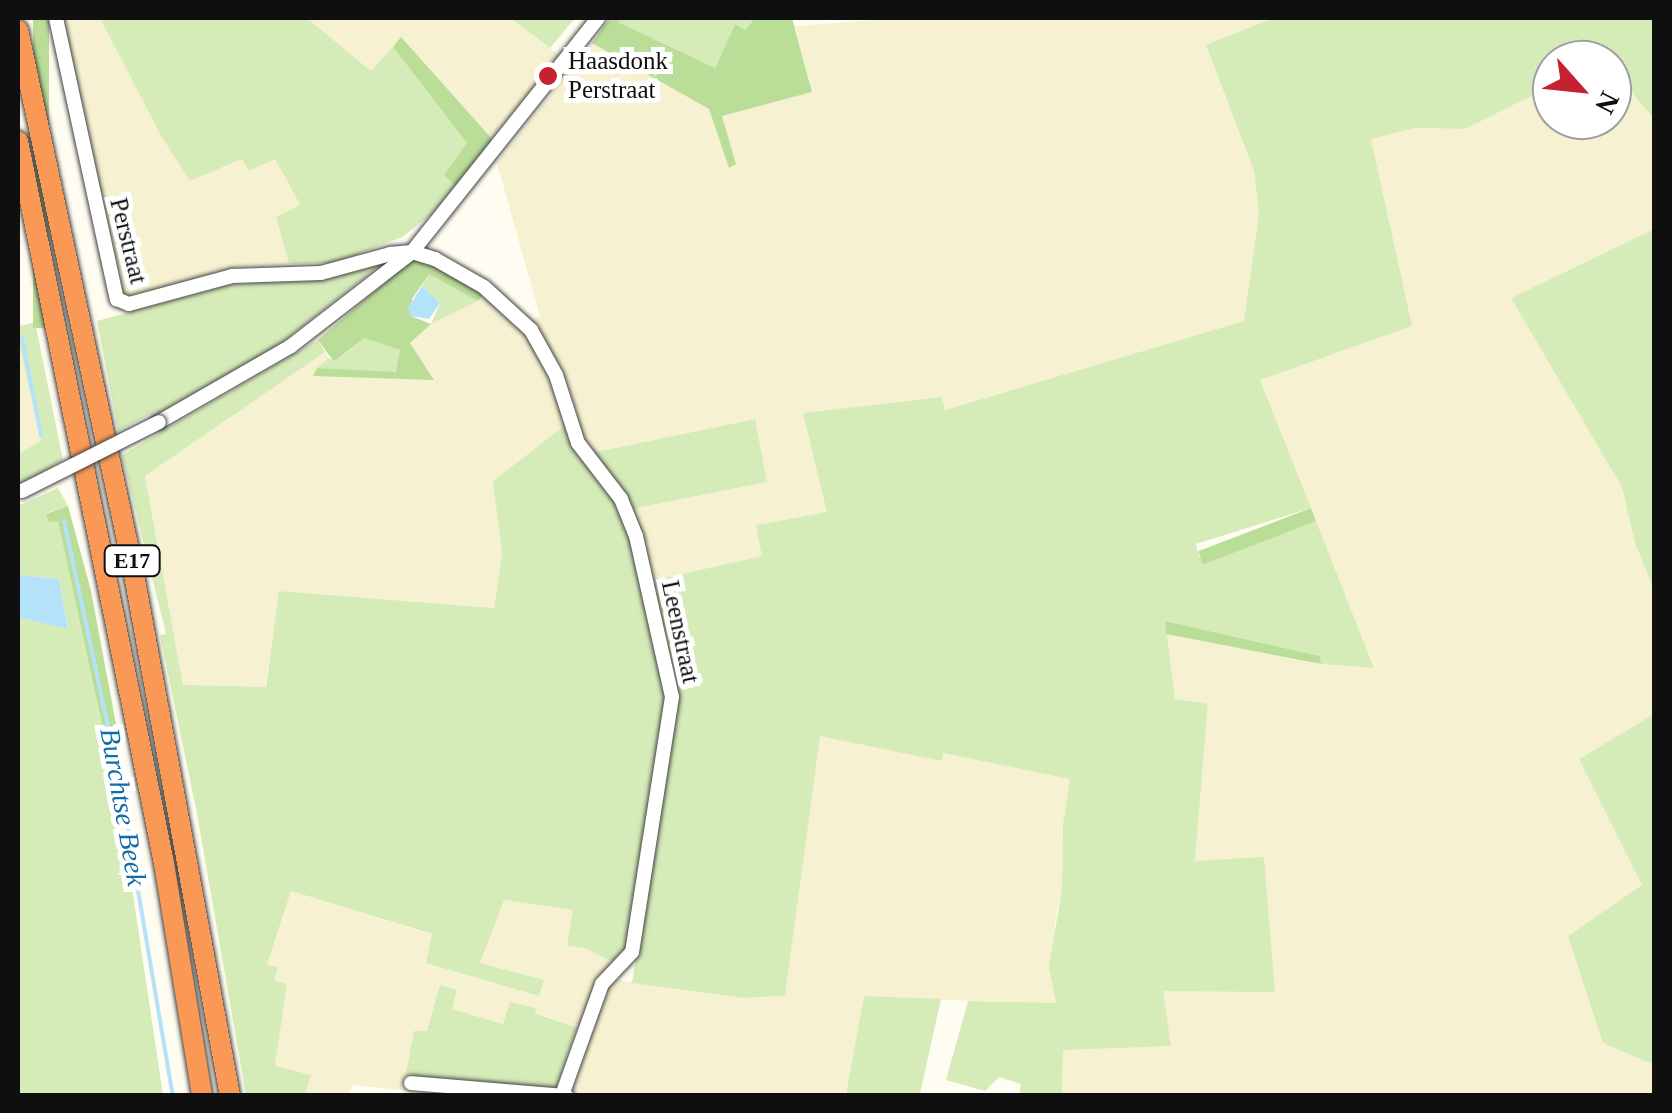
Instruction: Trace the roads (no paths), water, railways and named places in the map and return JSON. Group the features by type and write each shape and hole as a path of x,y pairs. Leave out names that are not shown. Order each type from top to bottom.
{"highway":[{"name":"E17","path":"18,30 136,584 230,1096"},
{"name":"E17","path":"18,141 164,863 202,1096"}],"street":[{"name":"Perstraat","path":"56,18 113,295 120,302 129,304 232,276 322,273 412,252"},
{"path":"20,493 159,422 291,346 412,252 598,18"},
{"name":"Leenstraat","path":"412,252 484,287 531,330 556,375 578,443 621,499 636,536 665,655 672,697 632,952 602,984 564,1095"},
{"path":"411,1082 564,1095"}],"water":[{"path":"422,286 440,303 429,319 411,316 408,308"},
{"path":"18,575 59,579 68,629 18,617"}],"waterway":[{"name":"Burchtse Beek","path":"22,338 41,435"},
{"name":"Burchtse Beek","path":"64,521 118,772 173,1096"}],"place":[{"name":"Haasdonk Perstraat","path":"548,76"}]}
